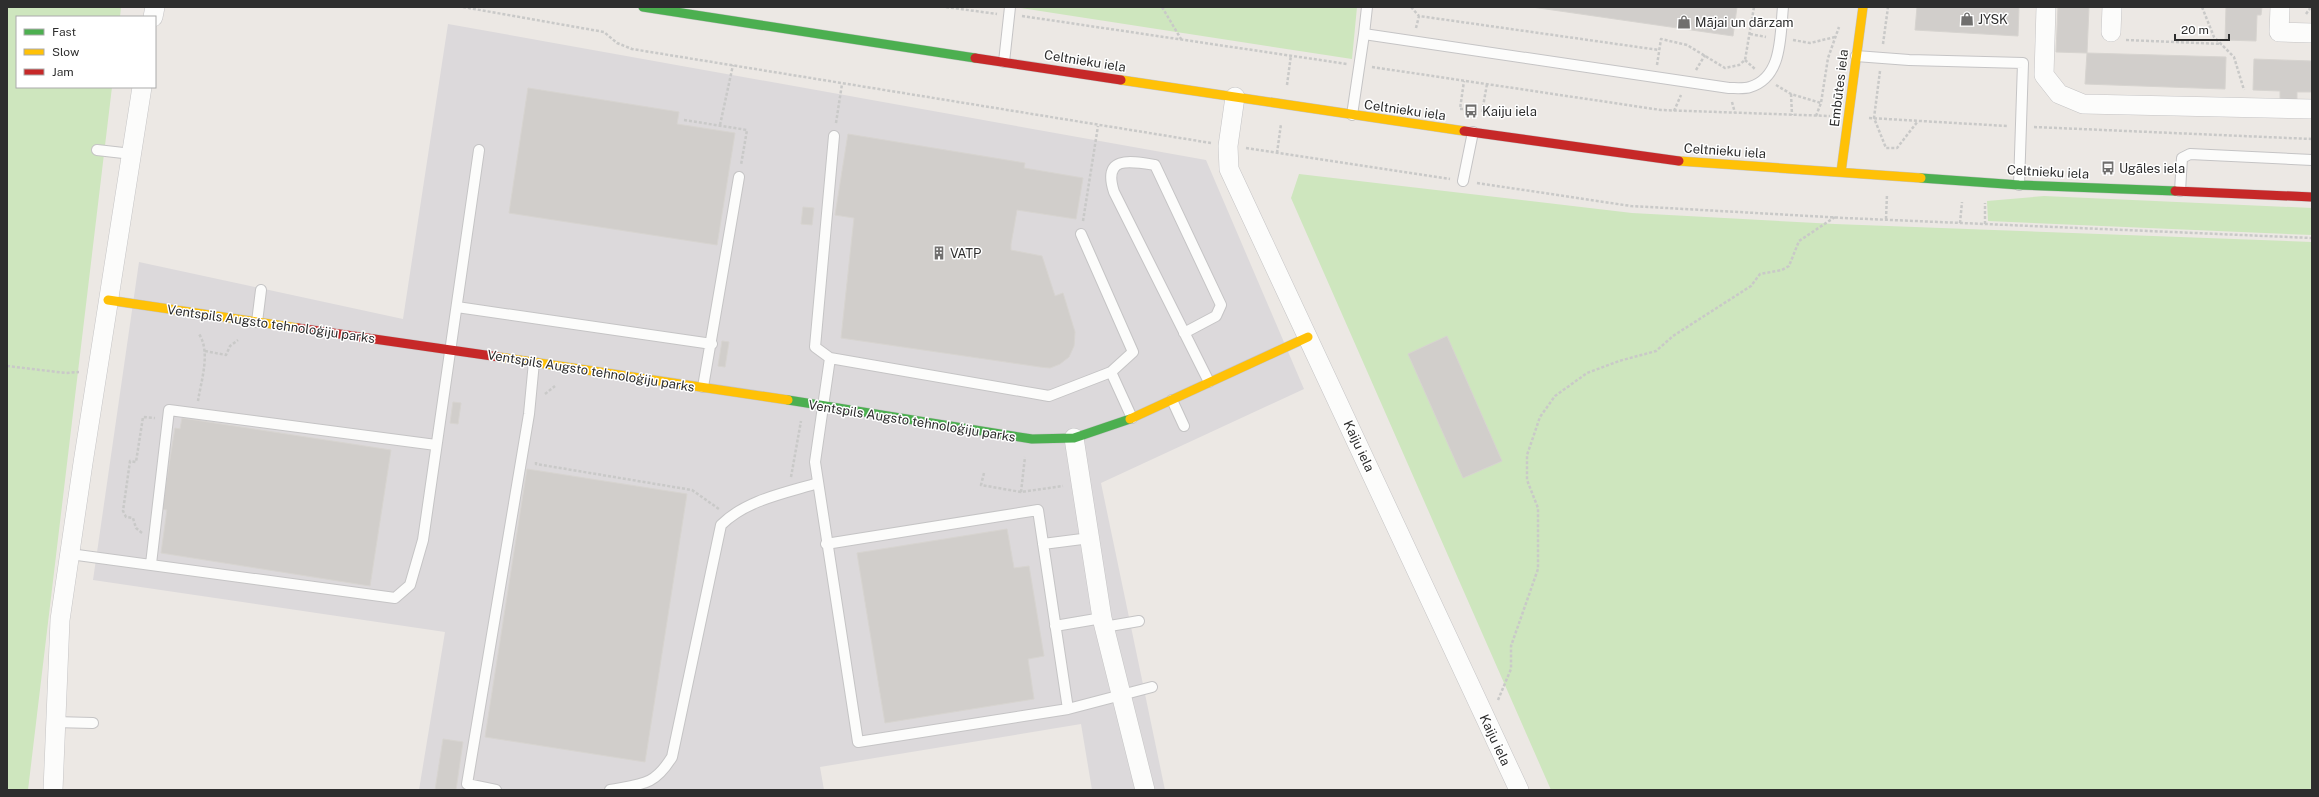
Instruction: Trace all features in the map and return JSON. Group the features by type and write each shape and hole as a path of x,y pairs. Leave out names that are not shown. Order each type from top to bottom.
{"street":[{"name":"Celtnieku iela","path":"643,7 1352,115 1668,160 2020,185 2312,197"},
{"name":"Embūtes iela","path":"1841,172 1863,7"},
{"path":"2046,7 2044,75 2059,94 2083,104 2312,109"},
{"path":"2111,32 2112,7"},
{"path":"2280,7 2278,32 2312,33"},
{"path":"53,790 54,722 60,620 97,370 142,88"},
{"name":"Kaiju iela","path":"1235,97 1228,146 1229,169 1518,790"},
{"name":"Ventspils Augsto tehnoloģiju parks","path":"108,300 534,362 1032,439 1074,438 1132,418 1308,337"},
{"path":"1074,438 1103,622 1145,790"}],"lane":[{"path":"1352,115 1367,7"},
{"path":"1364,34 1729,88 1750,88 1766,78 1777,62 1783,7"},
{"path":"1004,62 1009,11"},
{"path":"1856,56 1909,60 2023,63 2020,126 2020,185"},
{"path":"1463,181 1473,132"},
{"path":"834,136 815,348 830,358 1049,396 1111,372 1133,352 1081,234"},
{"path":"97,150 132,154"},
{"path":"70,554 395,598 410,585 422,540 479,150"},
{"path":"2180,191 2182,158 2190,154 2312,160"},
{"path":"1184,333 1216,316 1221,305 1155,165 1127,160 1119,163 1110,180 1184,333 1209,382"},
{"path":"703,388 712,344 739,177"},
{"path":"257,322 261,290"},
{"path":"457,308 712,344"},
{"path":"830,358 821,407 815,462 826,544 858,742 1068,709 1152,687"},
{"path":"496,790 467,784 529,414 534,362"},
{"path":"1111,372 1132,418"},
{"path":"1172,400 1184,426"},
{"path":"151,564 169,410 436,445"},
{"path":"610,790 650,782 663,771 672,757 721,525 729,516 752,504 818,483"},
{"path":"826,544 1038,510 1068,709"},
{"path":"1043,544 1090,538"},
{"path":"1055,626 1139,621"},
{"path":"54,722 93,723"}],"path":[{"path":"463,7 604,32 617,43 632,48 842,84 1098,126 1631,206 1835,217 2312,238"},
{"path":"946,7 1009,11 1042,18 1661,110 1848,116 1918,121 2312,139"},
{"path":"1162,7 1181,39"},
{"path":"1411,7 1419,16 1659,50"},
{"path":"1655,77 1661,39 1688,45 1725,68 1739,65 1745,60 1754,7"},
{"path":"2202,7 2214,36 2234,57 2249,107"},
{"path":"1414,41 1419,16"},
{"path":"1816,116 1821,103 1828,58 1840,19"},
{"path":"2111,32 2121,40 2222,44"},
{"path":"1287,86 1291,55"},
{"path":"1745,60 1766,78 1791,94 1821,103"},
{"path":"720,126 733,65"},
{"path":"1464,81 1460,109 1468,110"},
{"path":"834,136 842,84"},
{"path":"1476,111 1483,112 1487,84"},
{"path":"1791,94 1792,115"},
{"path":"1874,118 1886,148 1897,148 1918,121"},
{"path":"684,120 747,130 739,177"},
{"path":"1277,153 1282,123"},
{"path":"1081,234 1098,126"},
{"path":"1960,222 1961,202 1967,202"},
{"path":"1980,202 1986,203 1985,224"},
{"path":"1496,703 1511,669 1511,646 1538,569 1538,508 1527,480 1527,455 1540,417 1555,396 1587,373 1619,361 1656,351 1673,336 1751,286 1760,274 1782,270 1789,266 1800,241 1835,217"},
{"path":"196,414 205,352 203,340 198,332"},
{"path":"205,352 226,355 230,346 238,340 245,338"},
{"path":"7,366 66,373 97,370"},
{"path":"544,397 546,392 561,383"},
{"path":"154,536 138,532 133,518 126,517 124,511 130,462 136,462 143,417 168,419"},
{"path":"793,491 791,479 802,419"},
{"path":"1020,492 1025,452"},
{"path":"536,458 536,464 692,490 729,516"},
{"path":"984,473 981,485 1020,492 1065,485"}],"shaded area":[{"path":"448,24 1206,160 1304,389 1101,483 1165,790 1092,790 1081,724 820,767 824,790 419,790 445,632 93,580 139,262 403,319"}],"green space":[{"path":"7,7 121,7 120,16 16,16 16,88 112,88 28,790 7,790"},
{"path":"1014,7 1357,7 1352,59"},
{"path":"1299,174 1632,213 1835,224 2312,242 2312,790 1551,790 1291,198"},
{"path":"2044,196 2312,208 2312,235 1988,221 1987,201"}],"building":[{"name":"Mājai un dārzam","path":"1532,7 1737,7 1733,36"},
{"name":"JYSK","path":"1917,7 2019,7 2018,36 1915,30"},
{"path":"2058,7 2089,7 2087,53 2056,52"},
{"path":"2226,7 2262,7 2261,15 2257,15 2256,41 2225,40"},
{"path":"2087,53 2226,57 2225,89 2085,84"},
{"path":"2254,59 2312,61 2312,92 2297,92 2297,100 2280,99 2280,91 2253,90"},
{"path":"528,88 679,112 677,124 735,133 717,245 509,213"},
{"name":"VATP","path":"848,134 1025,163 1024,168 1083,178 1076,219 1017,210 1011,244 1011,250 1042,256 1055,296 1063,293 1075,332 1074,346 1069,357 1060,364 1050,368 841,338 854,218 835,215"},
{"path":"803,207 814,208 812,225 801,224"},
{"path":"1447,336 1502,461 1463,478 1408,354"},
{"path":"722,341 729,342 725,367 718,366"},
{"path":"453,402 461,403 458,424 450,423"},
{"path":"182,418 391,450 370,586 161,553 167,510 162,509 175,428 180,429"},
{"path":"527,469 687,494 645,762 485,737"},
{"path":"1007,529 1014,568 1029,566 1044,656 1028,659 1034,699 885,723 857,553"},
{"path":"443,739 463,742 456,790 435,790"}],"traffic: fast":[{"path":"643,7 975,58"},
{"path":"1921,178 2019,185 2175,191"},
{"path":"788,400 1032,439 1074,438 1130,419"}],"traffic: slow":[{"path":"1841,172 1863,7"},
{"path":"1121,80 1464,131"},
{"path":"1679,161 1921,178"},
{"path":"108,300 298,328"},
{"path":"1130,419 1308,337"},
{"path":"499,357 788,400"}],"traffic: jam":[{"path":"975,58 1121,80"},
{"path":"1464,131 1679,161"},
{"path":"2175,191 2312,197"},
{"path":"298,328 499,357"}],"place":[{"name":"JYSK","path":"1967,19"},
{"name":"Mājai un dārzam","path":"1684,22"},
{"name":"Kaiju iela","path":"1471,111"},
{"name":"Ugāles iela","path":"2108,168"},
{"name":"VATP","path":"939,253"}]}
